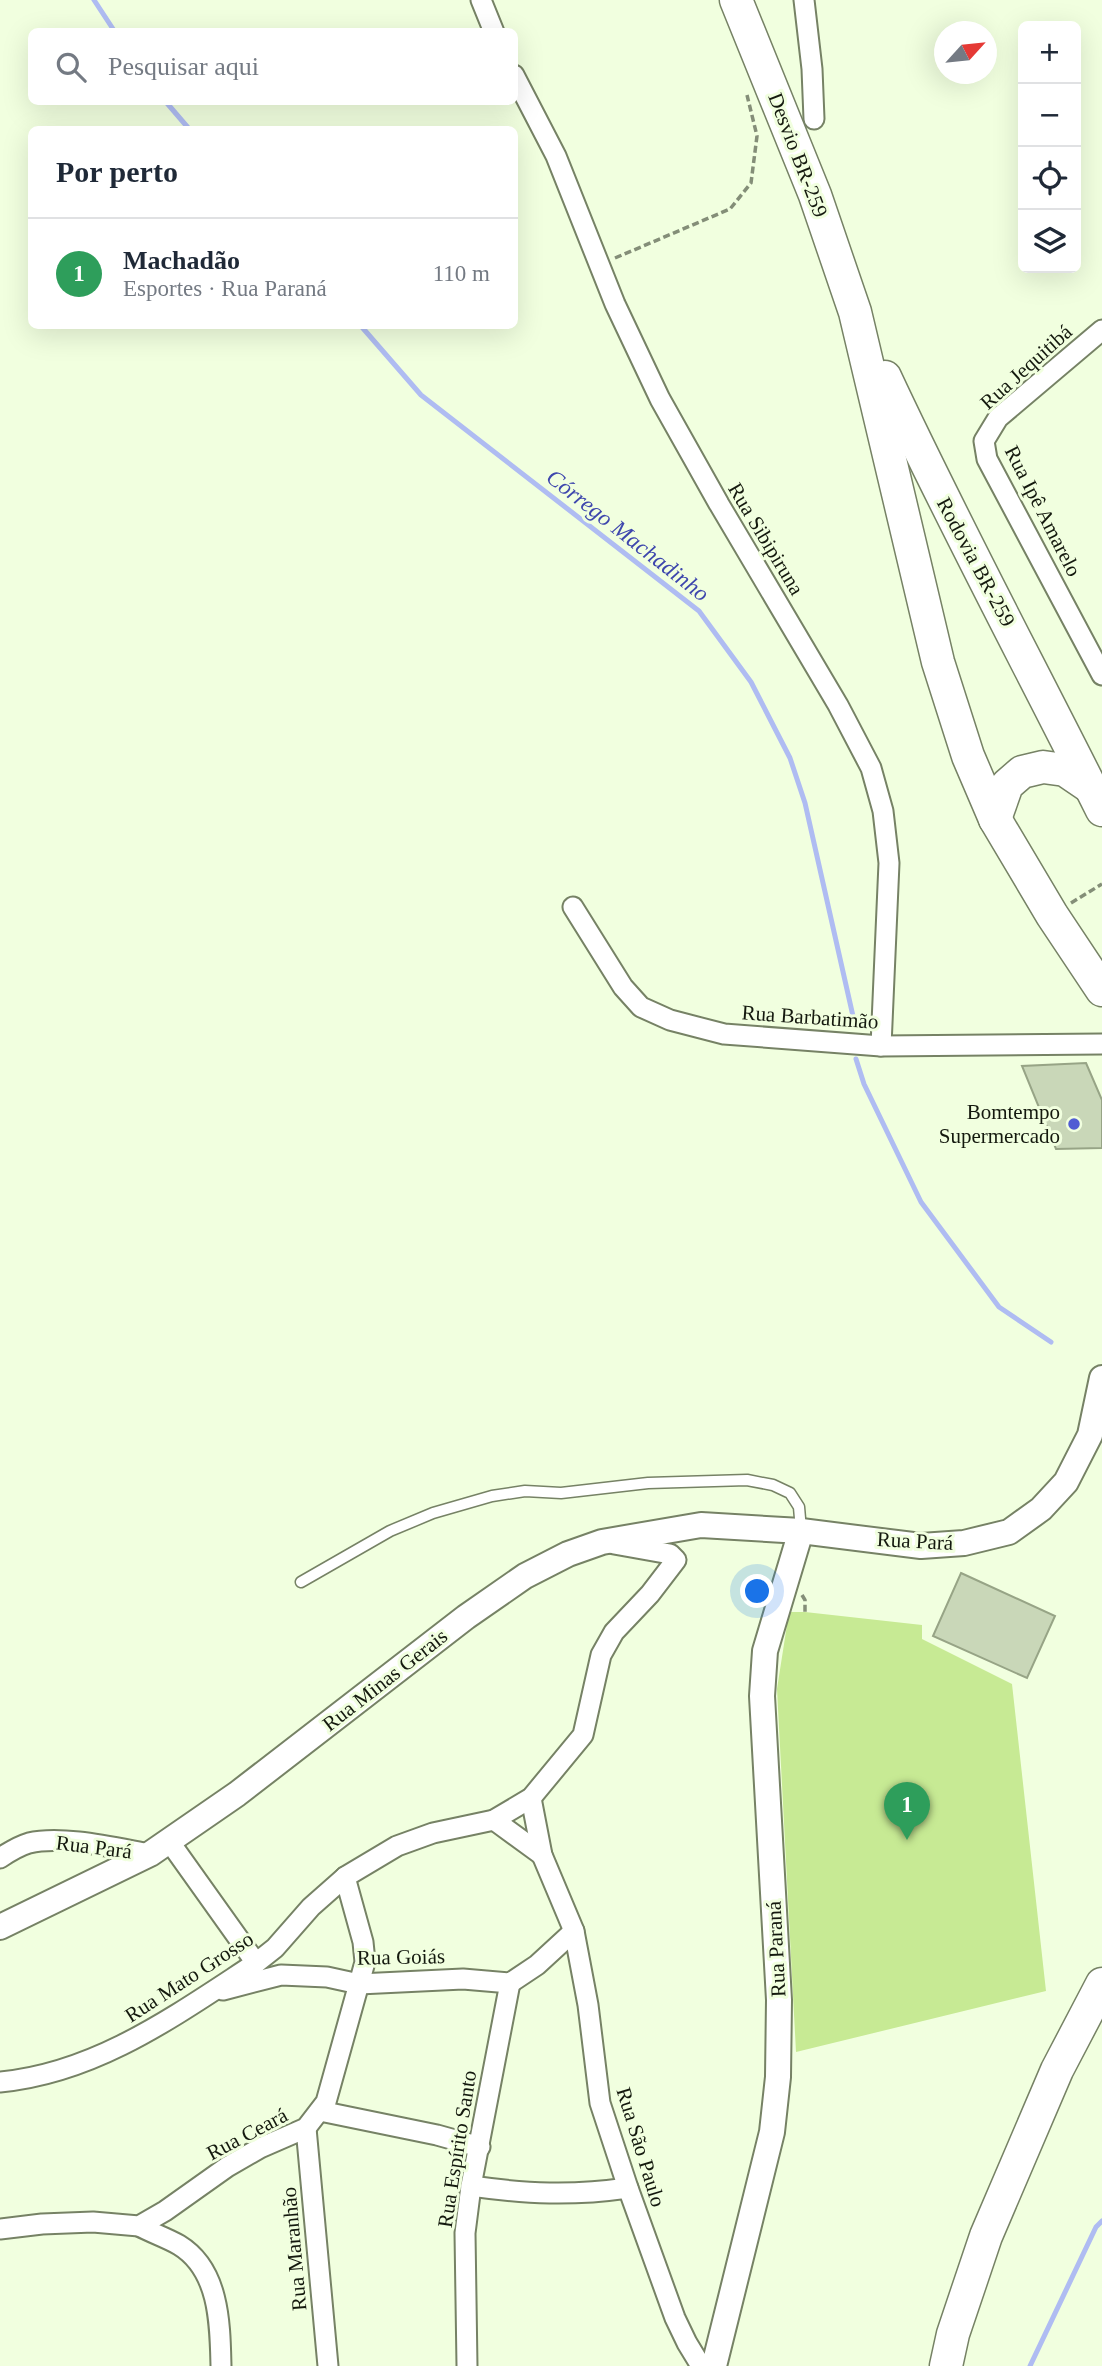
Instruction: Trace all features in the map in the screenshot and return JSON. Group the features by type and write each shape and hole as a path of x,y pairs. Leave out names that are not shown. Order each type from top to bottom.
{"highway":[{"name":"Desvio BR-259","path":"736,0 815,195 855,312"},
{"name":"Rodovia BR-259","path":"855,312 934,481 1096,798"},
{"path":"855,312 938,662 968,756 996,819 1052,915 1102,989"},
{"path":"996,819 1007,785 1022,772 1043,766 1065,770 1096,798"},
{"path":"946,2366 953,2334 986,2236 1056,2070 1102,1984"}],"street":[{"path":"481,0 492,28"},
{"path":"804,0 812,69 814,119"},
{"name":"Rua Sibipiruna","path":"518,83 555,156 660,399 838,705 871,768 883,811 889,863 881,1045"},
{"name":"Rua Jequitibá","path":"984,441 998,418 1102,330"},
{"name":"Rua Ipê Amarelo","path":"984,441 987,458 1102,676"},
{"name":"Rua Barbatimão","path":"573,906 623,987 642,1007 670,1020 724,1034 881,1045 1102,1044"},
{"name":"Rua Pará","path":"801,1531 921,1546 964,1544 1009,1532 1041,1509 1066,1482 1090,1435 1102,1378"},
{"name":"Rua Minas Gerais","path":"0,1927 159,1847 237,1794 466,1617 525,1576 568,1554 602,1542 701,1525 801,1531"},
{"name":"Rua Paraná","path":"714,2366 772,2132 778,2077 779,2000 762,1696 765,1651 801,1531"},
{"name":"Rua Mato Grosso","path":"0,2082 30,2079 60,2071 130,2043 256,1963 275,1948 311,1907 345,1877 397,1846 421,1837 494,1820 531,1798 583,1735 601,1655 614,1632 650,1594 676,1560 670,1554 602,1542"},
{"name":"Rua São Paulo","path":"531,1798 542,1855 574,1931 588,2005 600,2103 675,2318 701,2366"},
{"path":"494,1820 542,1855"},
{"name":"Rua Pará","path":"0,1858 29,1843 46,1841 159,1847"},
{"path":"159,1847 256,1963"},
{"name":"Rua Ceará","path":"139,2226 227,2167 260,2148 306,2128 320,2111 330,2091 365,1962 363,1942 345,1877"},
{"path":"510,1983 530,1971 574,1931"},
{"name":"Rua Goiás","path":"213,1991 281,1975 327,1977 359,1984 453,1979 510,1983"},
{"name":"Rua Espírito Santo","path":"467,2366 465,2232 471,2186 510,1983"},
{"path":"320,2111 437,2135 480,2147"},
{"name":"Rua Maranhão","path":"306,2128 328,2366"},
{"path":"471,2186 549,2195 588,2194 628,2188"},
{"path":"0,2229 93,2222 139,2226 180,2246 194,2257 212,2287 220,2325 221,2366"}],"lane":[{"path":"301,1582 390,1531 433,1513 492,1496 526,1491 561,1493 648,1483 747,1480 774,1485 790,1493 799,1507 801,1531"}],"path":[{"path":"600,264 730,209 751,183 757,136 747,95"},
{"path":"1052,915 1102,884"}],"green space":[{"path":"789,1612 922,1625 922,1639 1012,1684 1046,1991 796,2052 777,1689"}],"building":[{"name":"Bomtempo Supermercado","path":"1086,1063 1102,1100 1102,1148 1056,1149 1022,1066"},
{"path":"961,1573 1055,1616 1027,1678 933,1636"}],"waterway":[{"name":"Córrego Machadinho","path":"94,0 112,28"},
{"name":"Córrego Machadinho","path":"169,105 187,126"},
{"name":"Córrego Machadinho","path":"364,329 421,395 699,611 751,682 790,758 805,803 855,1025"},
{"name":"Córrego Machadinho","path":"856,1059 864,1084 921,1202 999,1307 1051,1342"},
{"name":"Córrego Machadinho","path":"1030,2366 1096,2227 1102,2221"}],"place":[{"name":"Bomtempo Supermercado","path":"1074,1124"},
{"name":"Machadão","path":"907,1840"}]}
